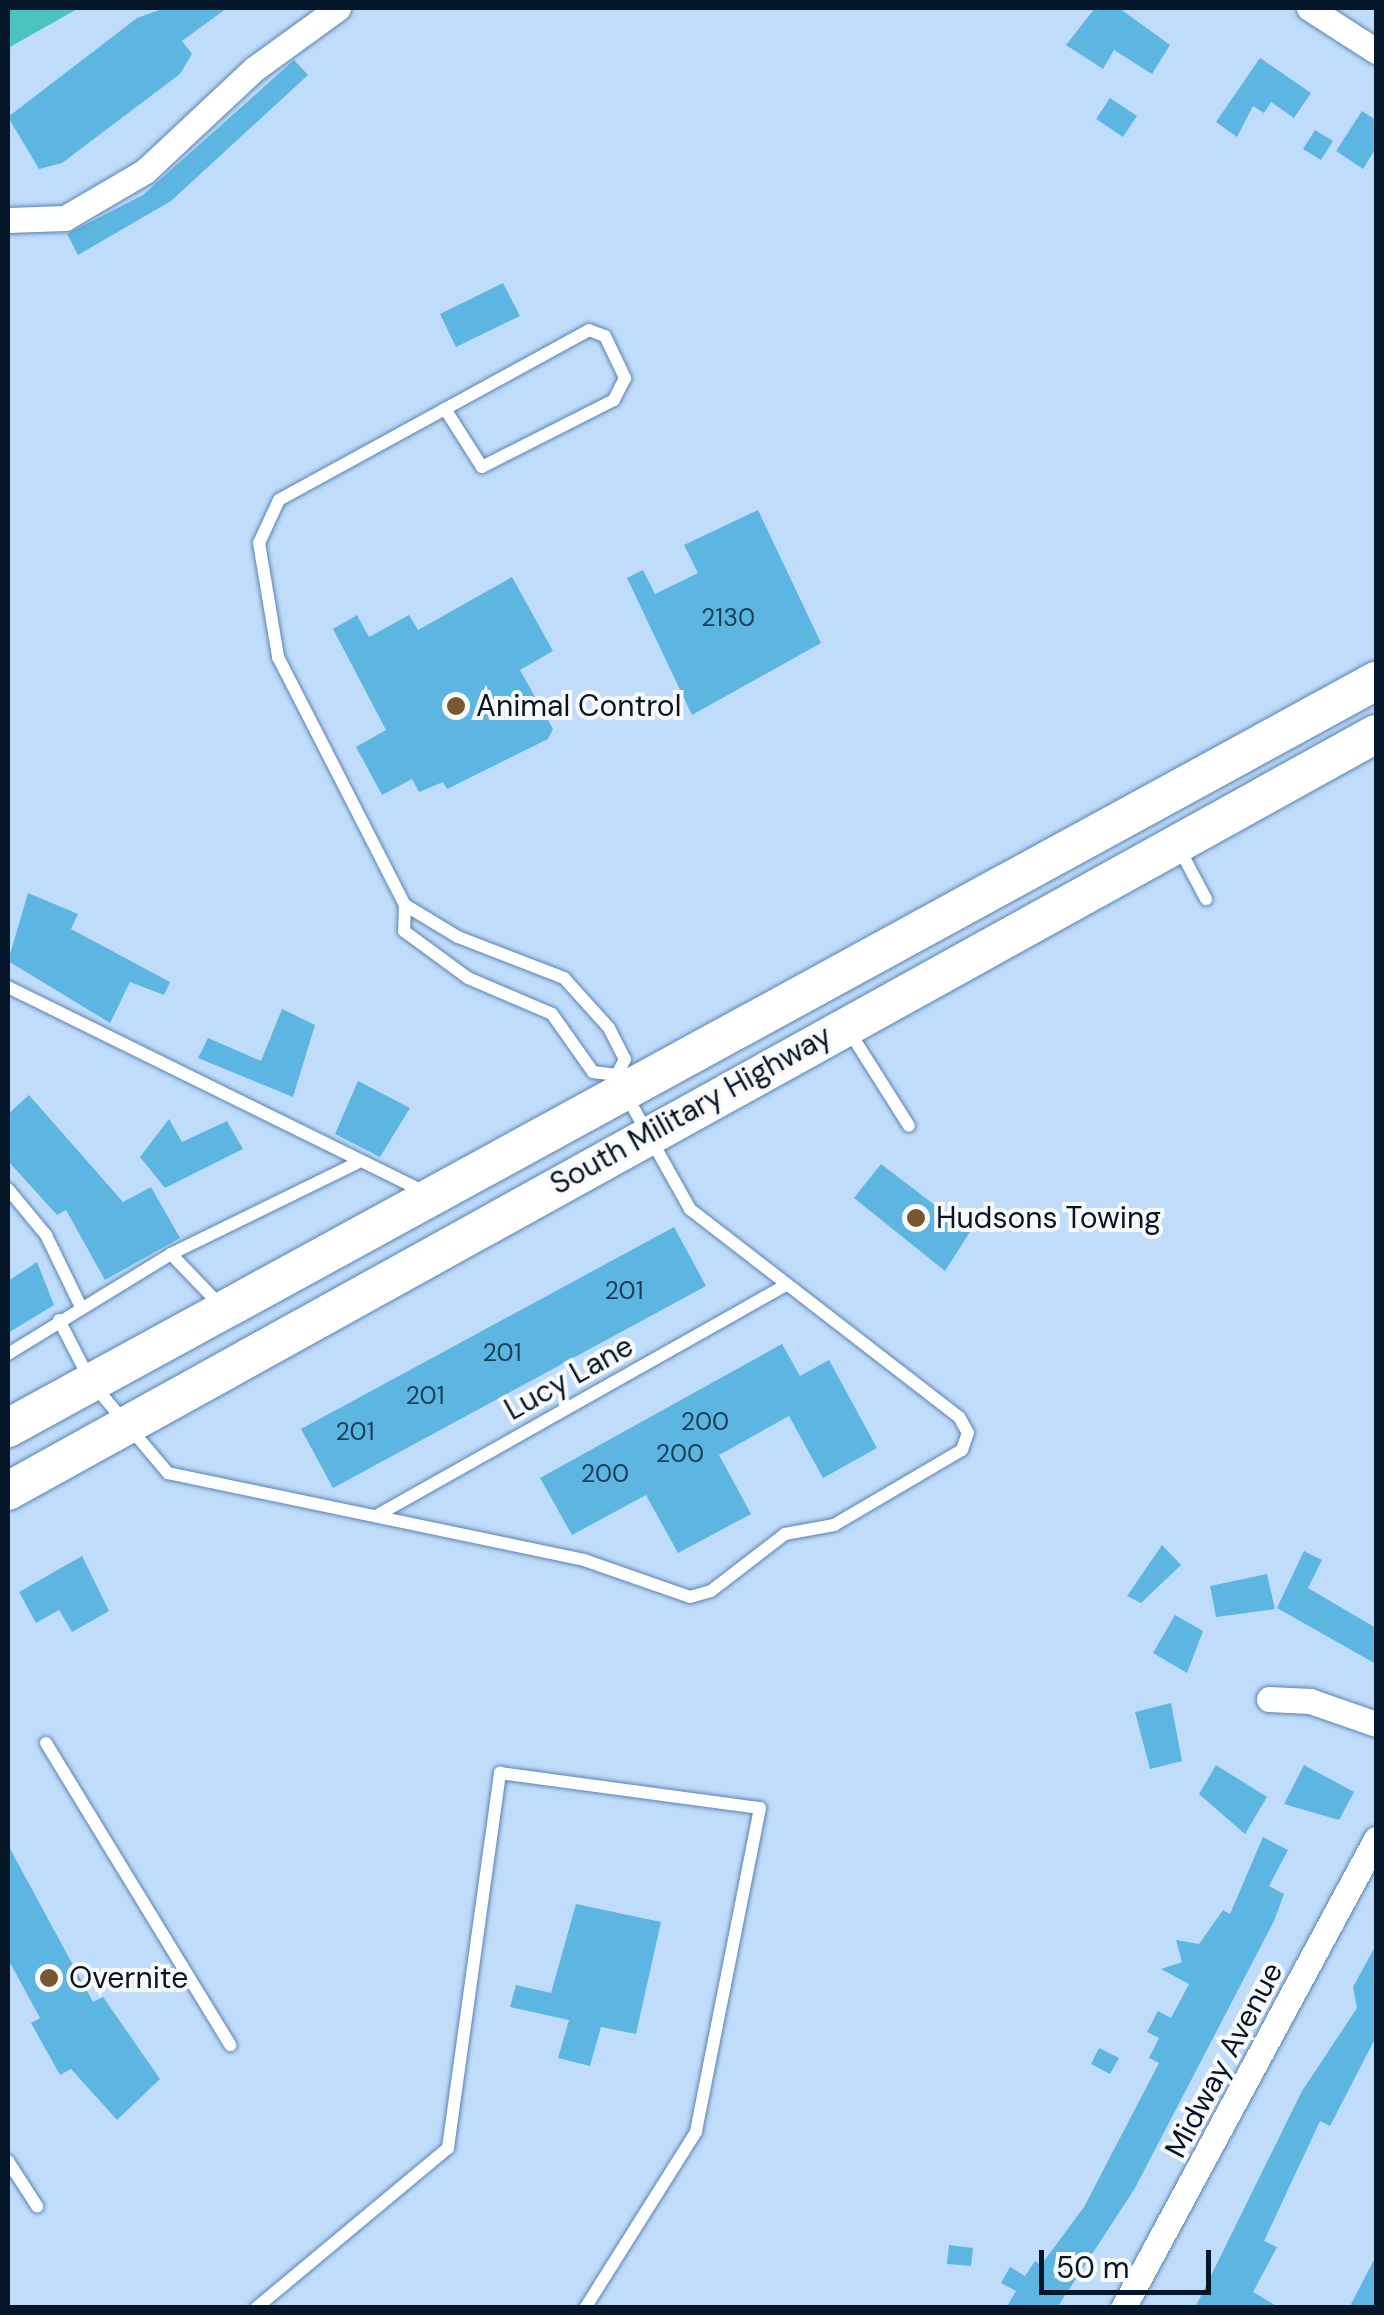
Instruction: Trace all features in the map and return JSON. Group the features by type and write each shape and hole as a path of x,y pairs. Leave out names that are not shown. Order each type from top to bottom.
{"main road":[{"name":"South Military Highway","path":"8,1428 435,1197 621,1084 1376,680"},
{"name":"South Military Highway","path":"8,1491 1376,734"},
{"path":"8,1417 91,1382"}],"street":[{"path":"8,223 66,218 145,171 254,69 338,8"},
{"path":"1309,8 1376,51"},
{"path":"1268,1698 1310,1701 1376,1724"},
{"name":"Midway Avenue","path":"1124,2308 1376,1840"}],"lane":[{"path":"445,409 482,467 614,400 625,378 605,336 589,330 279,500 259,544 278,657 405,905 404,931 421,951 552,1014 593,1072 621,1084"},
{"path":"1176,844 1206,899"},
{"path":"58,1320 91,1382 168,1473 584,1560 690,1597 785,1534 834,1525 962,1450 968,1433 959,1417 690,1209 621,1084 626,1059 609,1028 564,978 458,937 405,905"},
{"path":"8,987 356,1163 435,1197"},
{"path":"846,1025 909,1126"},
{"path":"8,1354 172,1254 356,1163"},
{"path":"8,1189 46,1235 81,1306"},
{"path":"172,1254 225,1310"},
{"name":"Lucy Lane","path":"376,1516 787,1284"},
{"path":"46,1743 230,2044"},
{"path":"256,2308 448,2148 500,1773 760,1808 696,2132 585,2308"},
{"path":"8,2162 37,2206"}],"shaded area":[{"path":"8,8 79,8 8,48"}],"building":[{"path":"165,8 227,8 182,41 192,54 180,74 62,163 39,169 8,117 137,18"},
{"path":"1095,8 1119,8 1170,45 1152,74 1114,50 1103,69 1066,45"},
{"path":"1260,58 1311,93 1294,118 1271,102 1264,113 1253,106 1237,137 1216,122"},
{"path":"294,60 308,75 171,201 78,255 67,234 143,195"},
{"path":"1110,98 1137,116 1123,137 1096,119"},
{"path":"1362,111 1376,120 1376,148 1363,169 1336,151"},
{"path":"1315,130 1333,141 1321,160 1303,149"},
{"path":"503,283 520,316 456,347 440,314"},
{"path":"758,510 821,643 692,715 627,578 643,570 655,594 698,573 684,545"},
{"name":"Animal Control","path":"512,577 553,651 520,670 553,729 548,739 447,789 443,782 419,792 412,779 382,795 356,747 386,730 333,629 357,615 369,637 409,615 418,630"},
{"path":"28,893 78,914 71,929 170,982 164,995 130,982 110,1023 8,961"},
{"path":"282,1009 315,1025 293,1097 198,1058 208,1038 261,1061"},
{"path":"358,1081 410,1108 380,1157 335,1134"},
{"path":"29,1095 123,1202 151,1187 180,1238 105,1280 66,1210 57,1215 8,1161 8,1114"},
{"path":"169,1119 182,1142 227,1121 243,1149 165,1188 140,1157"},
{"name":"Hudsons Towing","path":"881,1164 970,1232 945,1271 854,1198"},
{"path":"674,1227 706,1286 333,1488 301,1429"},
{"path":"37,1262 54,1305 8,1333 8,1281"},
{"path":"782,1344 800,1376 829,1360 877,1448 823,1478 789,1416 719,1455 751,1514 678,1553 646,1495 572,1535 540,1478"},
{"path":"1162,1545 1181,1565 1141,1603 1127,1596"},
{"path":"1304,1551 1322,1560 1308,1588 1376,1628 1376,1664 1277,1608"},
{"path":"82,1556 109,1611 72,1632 59,1610 36,1623 19,1592"},
{"path":"1267,1574 1275,1609 1216,1617 1210,1586"},
{"path":"1175,1615 1203,1631 1187,1673 1153,1653"},
{"path":"1171,1703 1182,1761 1150,1769 1135,1712"},
{"path":"1216,1765 1267,1797 1245,1834 1199,1794"},
{"path":"1304,1765 1354,1792 1339,1820 1284,1804"},
{"path":"1263,1837 1288,1850 1269,1886 1284,1894 1274,1921 1135,2188 1057,2308 1006,2308 1016,2291 1001,2283 1010,2267 1025,2276 1035,2261 1041,2265 1084,2207 1159,2063 1149,2058 1159,2038 1147,2032 1158,2011 1171,2018 1189,1984 1161,1969 1182,1962 1176,1940 1199,1944 1223,1910 1230,1914"},
{"name":"Overnite","path":"8,1845 93,2002 103,1997 160,2079 117,2120 71,2069 60,2075 31,2023 40,2018 8,1959"},
{"path":"576,1904 661,1922 636,2034 601,2027 590,2066 558,2058 569,2020 510,2007 516,1985 551,1993"},
{"path":"1376,1945 1376,2037 1330,2126 1320,2121 1264,2241 1277,2247 1253,2292 1280,2308 1195,2308 1302,2091 1357,2008 1353,1987"},
{"path":"1099,2048 1119,2058 1110,2074 1091,2064"},
{"path":"949,2245 973,2248 971,2266 947,2264"},
{"path":"1376,2256 1376,2308 1349,2308"}],"place":[{"name":"Animal Control","path":"456,706"},
{"name":"Hudsons Towing","path":"916,1218"},
{"name":"Overnite","path":"49,1978"}]}
